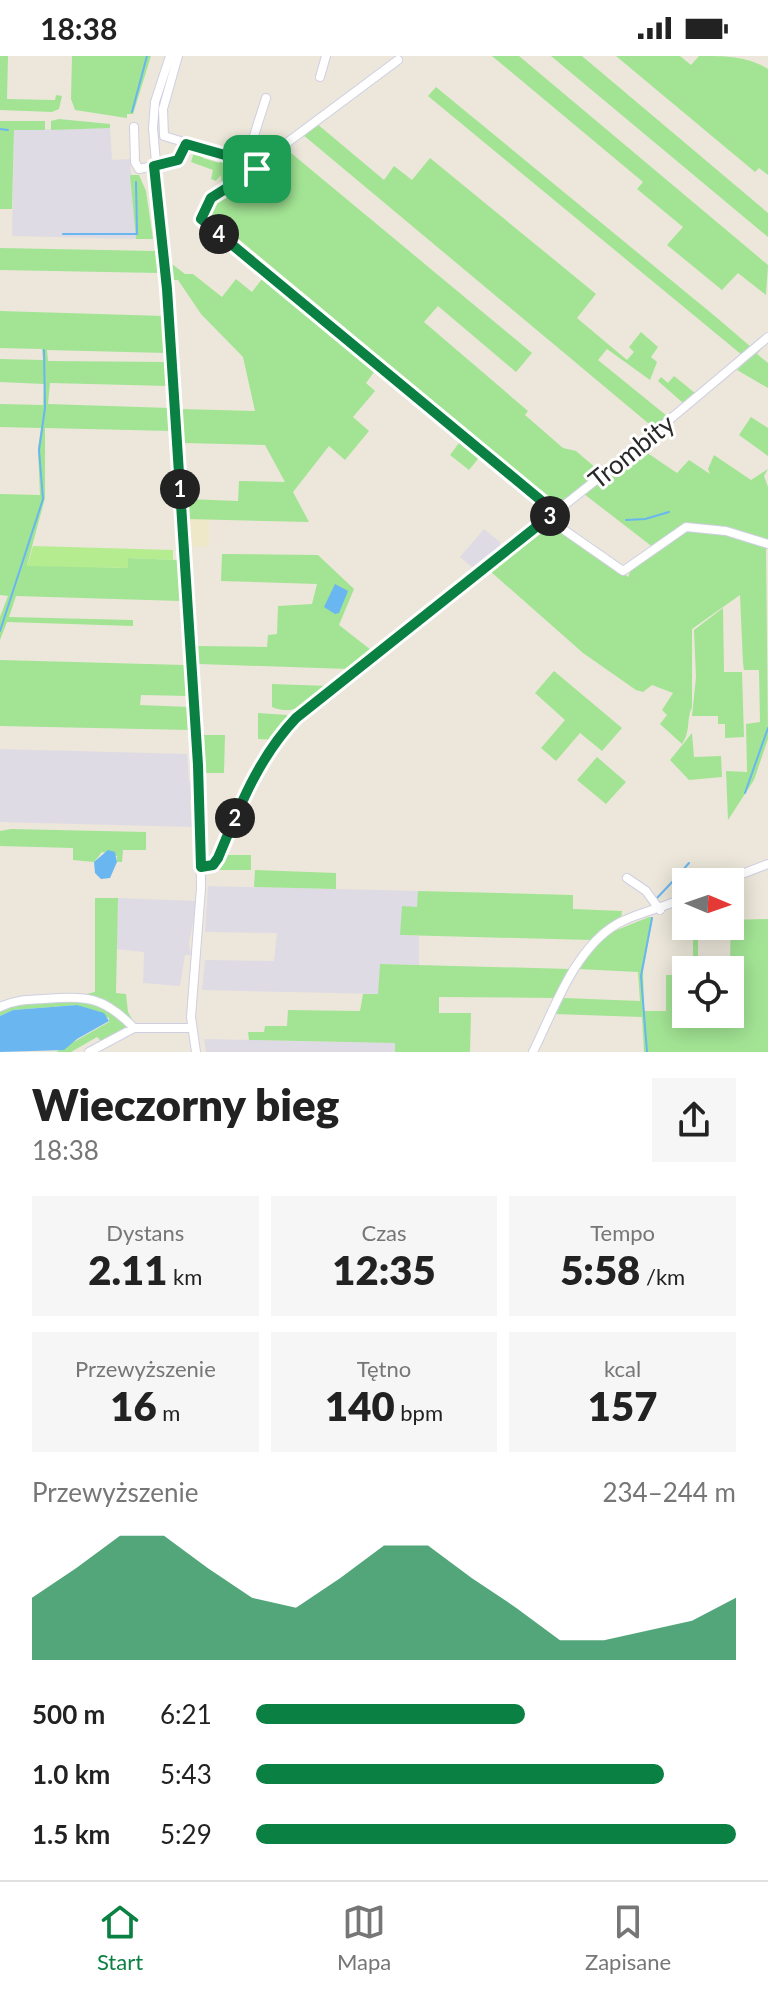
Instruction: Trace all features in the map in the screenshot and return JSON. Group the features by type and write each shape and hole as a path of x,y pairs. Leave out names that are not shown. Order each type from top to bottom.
{"street":[{"path":"168,56 153,113 154,166 167,289 198,765 201,867 192,1028 196,1052"},
{"path":"178,56 161,127 167,138 246,161 257,169"},
{"path":"320,77 326,56"},
{"path":"398,60 257,169 211,198 201,219 551,515 623,571 686,527 726,531 768,544"},
{"path":"246,161 266,98"},
{"path":"134,127 137,166 154,166 178,160 186,144"},
{"name":"Trombity","path":"201,867 213,865 218,858 245,793 275,742 296,718 768,337"},
{"path":"744,873 768,864"},
{"path":"627,878 646,891 660,910"},
{"path":"533,1052 580,962 601,935 621,922 672,904"},
{"path":"0,1007 19,1001 86,997 114,1009 134,1028"},
{"path":"89,1052 134,1028 192,1028"}],"shaded area":[{"path":"110,128 112,160 130,159 136,239 12,236 14,130"},
{"path":"187,519 209,519 209,547 190,546"},
{"path":"484,529 500,542 500,549 473,568 460,557"},
{"path":"0,749 187,754 189,781 194,782 195,796 190,800 192,827 0,822"},
{"path":"208,886 418,891 418,907 401,935 419,936 419,965 380,964 379,994 202,990 205,960 274,961 277,933 205,932"},
{"path":"118,898 197,901 189,944 191,955 185,955 180,986 143,983 144,952 116,949"},
{"path":"204,1039 396,1043 395,1052 206,1052"}],"green space":[{"path":"0,56 8,56 7,99 55,100 56,95 62,96 59,109 52,112 0,110"},
{"path":"72,56 151,56 133,114 127,114 127,118 75,110 71,99"},
{"path":"492,56 519,56 768,265 766,295 738,273 722,290 667,245 683,227 637,189 643,182"},
{"path":"551,56 582,56 768,213 768,237"},
{"path":"616,56 680,56 691,65 699,56 727,57 752,61 768,69 768,175 759,168 755,172"},
{"path":"436,87 751,347 742,355 428,96"},
{"path":"59,119 110,124 110,128 51,130 51,121"},
{"path":"0,121 45,121 45,130 14,130 12,209 0,209"},
{"path":"316,123 384,180 394,166 412,180 430,158 596,294 577,318 627,360 634,352 629,347 641,332 658,347 651,357 657,362 650,380 607,349 598,360 667,416 654,428 302,134"},
{"path":"285,148 532,353 516,372 438,306 424,322 528,411 525,415 563,448 576,451 597,469 596,475 559,506 205,211 215,198"},
{"path":"195,149 204,152 203,158 219,163 221,157 247,165 248,169 222,187 221,175 216,181 211,179 213,170 191,162"},
{"path":"130,175 139,175 146,191 153,239 136,239"},
{"path":"0,248 155,251 159,273 0,270"},
{"path":"172,264 185,274 193,274 222,297 236,279 252,292 265,275 377,368 366,383 375,391 353,417 369,431 345,460 329,446 293,492 309,522 187,519 187,499 238,501 239,481 285,482 265,445 183,443 180,409 255,411 243,357 201,314 178,280 171,280"},
{"path":"0,311 164,316 167,353 47,350 48,361 167,362 169,386 50,383 48,404 170,408 171,431 45,428 45,498 27,565 127,568 128,558 179,560 181,601 16,596 9,617 133,620 133,626 7,622 0,640 0,617 8,596 0,595 0,494 40,495 38,449 41,428 0,427 0,404 43,405 44,384 0,382 0,359 43,360 42,349 0,348"},
{"path":"768,341 757,354 768,363 768,388 737,370"},
{"path":"674,376 695,393 683,403 658,381 661,377 668,383"},
{"path":"751,417 768,428 768,456 739,435"},
{"path":"462,439 482,454 469,470 450,455"},
{"path":"643,450 677,473 689,460 710,474 708,469 714,455 751,480 768,469 764,476 768,487 768,542 692,525 654,548 584,494"},
{"path":"546,525 554,525 628,577 631,570 687,530 727,532 766,545 768,739 754,780 728,820 726,771 747,772 746,724 760,722 759,670 744,670 740,595 692,629 692,707 687,735 682,744 660,724 667,715 662,710 673,693 652,685 643,692 636,690 583,653 490,571"},
{"path":"33,546 173,550 173,560 128,558 128,568 27,566"},
{"path":"222,554 318,555 354,589 339,625 371,650 348,669 199,664 197,646 267,647 268,635 277,634 278,606 312,604 317,584 221,581"},
{"path":"723,608 724,672 742,672 744,737 725,738 725,724 718,724 718,716 692,716 696,677 694,630"},
{"path":"182,633 188,696 141,695 140,705 189,707 190,730 0,726 0,660 184,665"},
{"path":"554,671 622,728 602,751 580,733 556,761 541,748 565,720 535,693"},
{"path":"272,684 329,686 296,709 280,710 272,707"},
{"path":"258,713 287,715 287,723 275,740 258,739"},
{"path":"692,733 694,757 721,756 722,777 689,780 670,760"},
{"path":"202,735 225,735 224,773 205,773"},
{"path":"597,757 626,782 606,804 577,780"},
{"path":"0,831 146,832 146,850 123,850 122,862 117,862 117,856 102,852 94,862 73,860 73,848 0,846"},
{"path":"224,855 251,855 251,870 213,870"},
{"path":"255,870 336,873 336,889 254,887"},
{"path":"418,891 573,895 573,909 622,911 621,919 600,930 591,940 400,935 402,906 417,907"},
{"path":"95,898 118,898 116,993 126,994 128,1012 136,1026 86,994 95,992"},
{"path":"653,917 643,971 644,1011 666,1011 666,975 672,975 672,1028 744,1028 744,956 730,956 731,940 744,940 744,920 768,919 768,1052 644,1052 642,1017 554,1014 564,998 640,1001 638,972 578,969 607,934"},
{"path":"693,940 698,940 698,956 693,956"},
{"path":"380,964 570,969 556,998 439,997 439,1013 471,1013 470,1052 395,1052 395,1043 249,1040 248,1032 264,1032 265,1026 287,1026 288,1010 360,1011 363,994 378,994"},
{"path":"75,999 104,1005 128,1027 101,1041 97,1037 71,1052 56,1052 109,1022 109,1018 77,1005 13,1010 0,1016 0,1009 9,1005"}],"water":[{"path":"335,584 348,591 339,613 335,614 324,607"},
{"path":"108,850 115,852 117,862 110,878 101,879 95,873 94,862"},
{"path":"77,1005 104,1013 109,1021 64,1050 0,1052 0,1016 13,1010"}],"waterway":[{"path":"132,112 147,56"},
{"path":"0,129 8,130"},
{"path":"63,234 137,234 136,182"},
{"path":"0,631 43,499 39,450 45,408 44,350"},
{"path":"626,520 645,519 669,512"},
{"path":"745,793 768,728"},
{"path":"685,868 689,863"},
{"path":"657,898 672,882"},
{"path":"647,1052 641,976 652,918"}],"route":[{"path":"186,144 246,161 257,169 211,198 200,215 201,219 555,512 296,718 275,742 245,793 218,858 213,865 201,867 201,809 167,289 154,166 178,160 186,144"}]}
